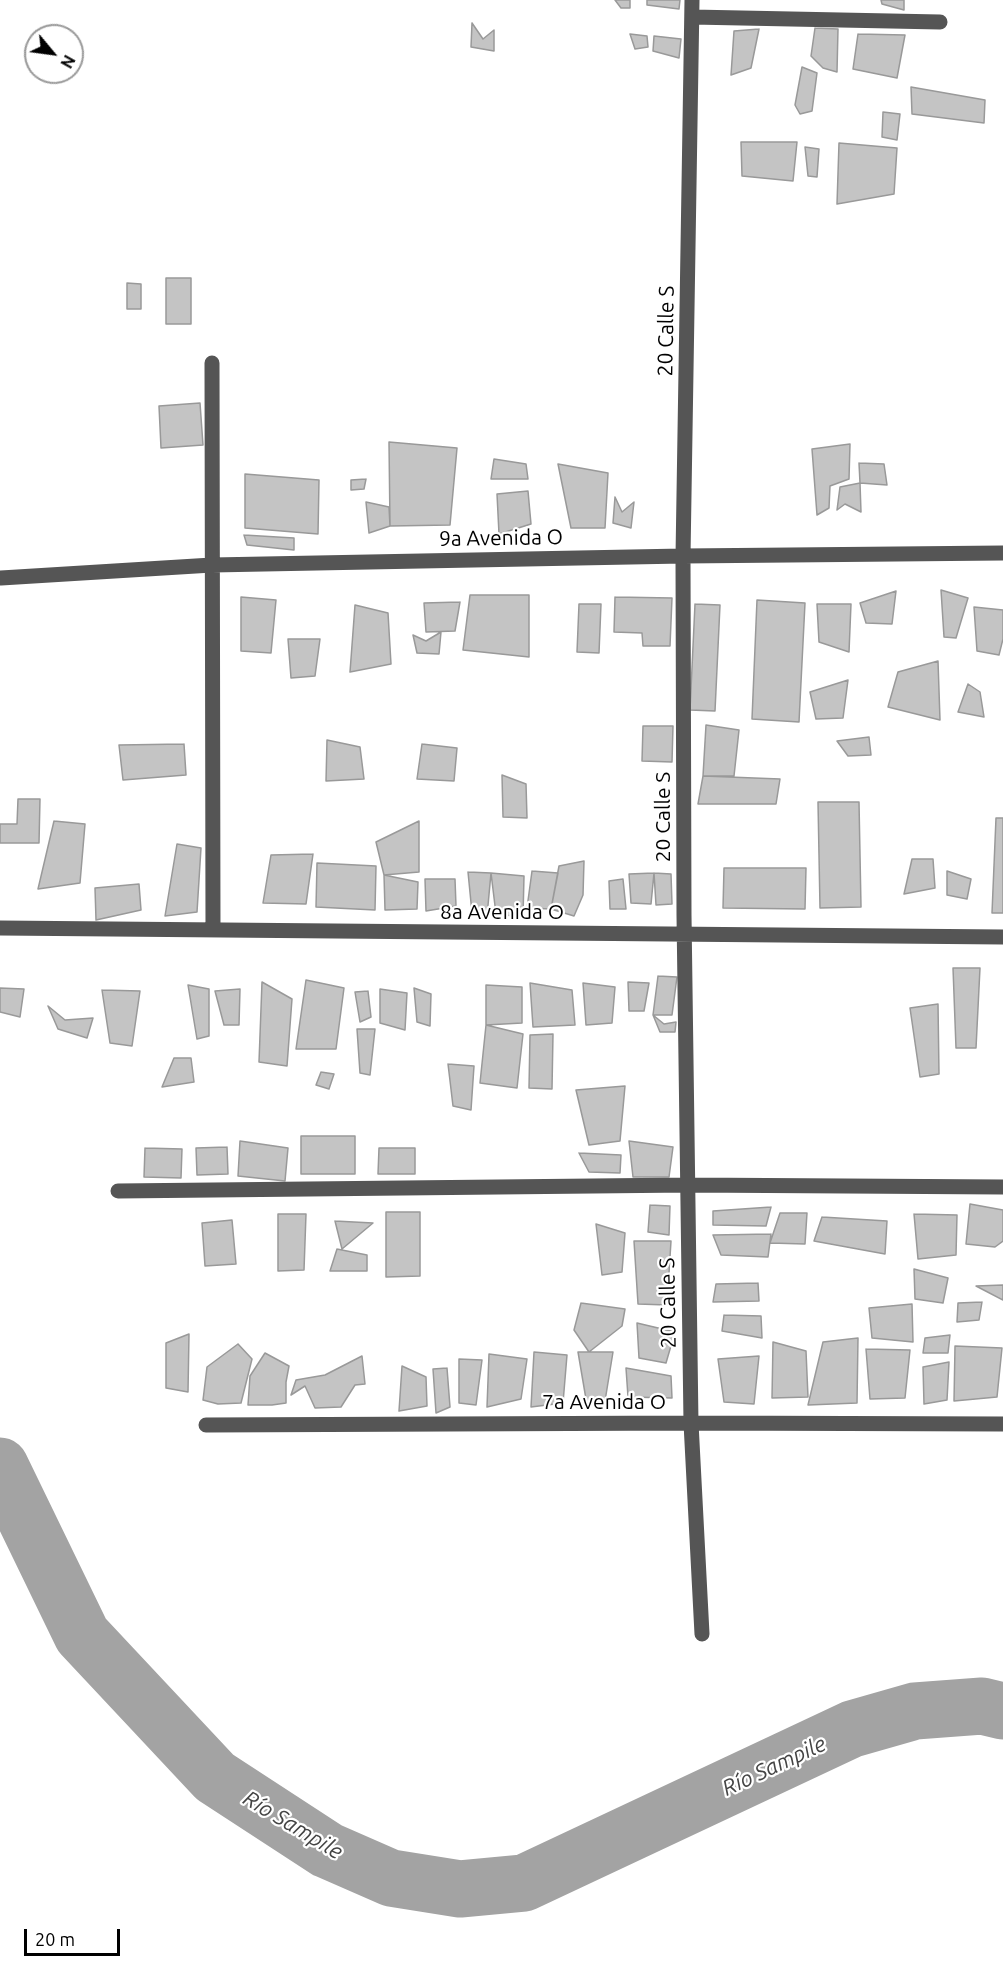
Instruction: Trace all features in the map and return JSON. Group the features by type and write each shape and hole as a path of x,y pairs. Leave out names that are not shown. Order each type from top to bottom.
{"street":[{"name":"20 Calle S","path":"692,0 683,556 684,934 691,1423 702,1634"},
{"path":"692,17 940,22"},
{"path":"212,363 213,930"},
{"name":"9a Avenida O","path":"1,578 212,565 683,556 1003,553"},
{"name":"8a Avenida O","path":"0,928 1003,937"},
{"path":"117,1191 688,1185 1003,1187"},
{"name":"7a Avenida O","path":"206,1425 1003,1424"}],"building":[{"path":"615,0 630,0 630,8 621,8"},
{"path":"647,0 680,0 679,9 647,5"},
{"path":"881,0 904,0 904,10 882,4"},
{"path":"472,23 483,39 494,30 494,51 471,47"},
{"path":"815,28 838,29 837,72 823,68 811,56"},
{"path":"759,29 751,68 731,75 734,31"},
{"path":"630,34 647,36 648,47 635,49"},
{"path":"858,34 905,35 897,78 853,69"},
{"path":"654,36 681,39 679,58 653,51"},
{"path":"802,67 817,73 812,111 800,114 795,105"},
{"path":"911,87 985,100 984,123 912,114"},
{"path":"883,112 900,114 897,140 882,137"},
{"path":"741,142 797,142 793,181 742,176"},
{"path":"839,143 897,148 894,194 837,204"},
{"path":"805,147 819,149 817,177 808,176"},
{"path":"166,278 191,278 191,324 166,324"},
{"path":"127,283 141,284 141,309 127,309"},
{"path":"200,403 203,445 161,448 159,406"},
{"path":"389,442 457,448 450,525 390,526"},
{"path":"850,444 849,479 830,486 829,508 817,515 812,449"},
{"path":"494,459 526,464 528,479 491,479"},
{"path":"859,463 884,464 887,485 860,483"},
{"path":"558,464 608,473 605,528 571,528"},
{"path":"245,474 319,480 318,534 245,528"},
{"path":"366,479 364,489 351,490 351,480"},
{"path":"860,483 861,512 845,504 837,510 840,487"},
{"path":"528,491 531,524 499,534 497,494"},
{"path":"615,497 622,512 634,502 631,528 613,523"},
{"path":"366,502 389,507 390,526 369,533"},
{"path":"244,535 294,538 294,550 247,545"},
{"path":"941,590 968,598 956,638 944,637"},
{"path":"896,591 892,624 866,623 860,603"},
{"path":"470,595 529,595 529,657 463,650"},
{"path":"241,597 276,600 271,653 241,651"},
{"path":"615,597 672,598 670,646 643,646 642,633 614,632"},
{"path":"757,600 805,603 799,722 752,719"},
{"path":"460,602 455,631 426,632 424,603"},
{"path":"579,604 601,604 599,653 577,652"},
{"path":"695,604 720,605 715,711 690,710"},
{"path":"817,604 851,604 849,652 819,642"},
{"path":"355,605 388,613 391,664 350,672"},
{"path":"974,607 1003,610 1003,639 999,655 977,651"},
{"path":"441,632 439,654 417,653 413,635 426,641"},
{"path":"288,639 320,639 315,676 291,678"},
{"path":"938,661 940,720 888,707 898,672"},
{"path":"848,680 843,718 816,719 810,692"},
{"path":"968,684 980,692 984,717 958,712"},
{"path":"706,725 739,730 734,776 703,776"},
{"path":"643,726 673,726 672,762 642,761"},
{"path":"869,737 871,755 848,756 837,741"},
{"path":"327,740 360,747 364,779 326,781"},
{"path":"184,744 186,775 123,780 119,745"},
{"path":"422,744 457,748 454,781 417,779"},
{"path":"502,775 526,784 527,818 503,817"},
{"path":"703,776 780,779 776,804 698,804"},
{"path":"18,799 40,799 39,843 0,843 0,824 17,824"},
{"path":"818,802 859,802 861,907 820,908"},
{"path":"996,818 1003,818 1003,913 992,913"},
{"path":"54,821 85,824 80,883 38,889"},
{"path":"419,821 419,872 384,875 376,842"},
{"path":"177,844 201,848 197,912 165,916"},
{"path":"313,854 306,904 263,903 271,855"},
{"path":"912,859 933,859 935,888 904,894"},
{"path":"584,861 583,895 574,916 551,909 559,866"},
{"path":"317,863 376,866 375,910 316,907"},
{"path":"724,868 806,868 805,909 723,908"},
{"path":"532,871 558,873 551,909 527,908"},
{"path":"947,871 971,879 967,899 947,895"},
{"path":"468,872 491,873 487,916 472,913"},
{"path":"491,873 524,876 523,917 496,914"},
{"path":"654,873 671,874 672,904 656,905"},
{"path":"654,873 651,904 631,903 629,874"},
{"path":"384,875 418,882 417,909 385,910"},
{"path":"425,879 455,879 456,906 426,911"},
{"path":"623,879 626,909 610,909 609,881"},
{"path":"139,884 141,910 96,920 95,888"},
{"path":"953,968 980,968 976,1048 956,1048"},
{"path":"658,976 677,977 672,1015 653,1015"},
{"path":"306,980 344,988 336,1049 296,1049"},
{"path":"262,982 292,999 287,1066 259,1062"},
{"path":"628,982 649,983 644,1011 629,1011"},
{"path":"530,983 572,990 575,1025 533,1027"},
{"path":"583,983 615,987 612,1023 586,1025"},
{"path":"188,985 209,989 209,1036 197,1039"},
{"path":"486,985 522,987 522,1023 486,1025"},
{"path":"0,988 24,989 20,1017 0,1012"},
{"path":"414,988 431,994 430,1026 417,1022"},
{"path":"240,989 239,1025 224,1025 215,991"},
{"path":"380,989 407,993 405,1030 380,1023"},
{"path":"102,990 140,991 132,1046 110,1043"},
{"path":"368,991 371,1017 360,1022 355,992"},
{"path":"938,1004 939,1074 920,1077 910,1008"},
{"path":"48,1006 65,1020 93,1018 87,1038 58,1029"},
{"path":"653,1015 664,1024 676,1022 675,1032 660,1032"},
{"path":"486,1025 523,1034 517,1088 480,1083"},
{"path":"357,1029 375,1029 370,1075 360,1073"},
{"path":"553,1034 552,1089 529,1088 530,1035"},
{"path":"174,1058 191,1058 194,1082 162,1087"},
{"path":"448,1064 474,1066 471,1110 453,1106"},
{"path":"321,1072 334,1074 329,1089 316,1085"},
{"path":"625,1086 620,1141 589,1145 576,1090"},
{"path":"301,1136 355,1136 355,1174 301,1174"},
{"path":"240,1141 288,1148 285,1181 238,1176"},
{"path":"629,1141 673,1147 669,1177 633,1177"},
{"path":"227,1147 228,1174 197,1175 196,1148"},
{"path":"145,1148 182,1149 181,1178 144,1177"},
{"path":"379,1148 415,1148 415,1174 378,1174"},
{"path":"579,1153 621,1155 620,1173 589,1172"},
{"path":"970,1204 1003,1210 1003,1241 995,1247 966,1244"},
{"path":"650,1205 670,1206 669,1235 648,1232"},
{"path":"771,1207 766,1226 713,1225 713,1211"},
{"path":"386,1212 420,1212 420,1276 386,1277"},
{"path":"780,1213 807,1213 805,1244 770,1243"},
{"path":"278,1214 306,1214 304,1270 278,1271"},
{"path":"914,1214 957,1215 956,1255 918,1259"},
{"path":"822,1217 887,1221 885,1254 814,1241"},
{"path":"232,1220 236,1264 205,1266 202,1223"},
{"path":"335,1221 373,1223 342,1249"},
{"path":"596,1224 625,1233 622,1272 602,1275"},
{"path":"771,1234 768,1257 721,1255 713,1235"},
{"path":"634,1241 671,1241 667,1305 638,1304"},
{"path":"337,1249 367,1255 367,1271 330,1271"},
{"path":"914,1269 948,1278 943,1303 915,1299"},
{"path":"758,1283 759,1301 713,1302 716,1284"},
{"path":"1003,1285 1003,1300 976,1286"},
{"path":"982,1302 979,1320 957,1322 958,1303"},
{"path":"581,1303 625,1309 622,1326 589,1352 574,1330"},
{"path":"912,1304 913,1342 872,1338 869,1308"},
{"path":"724,1315 761,1316 762,1338 722,1331"},
{"path":"637,1323 675,1332 666,1363 639,1358"},
{"path":"189,1334 188,1392 166,1388 166,1343"},
{"path":"950,1335 948,1353 923,1353 925,1338"},
{"path":"858,1338 857,1403 808,1405 823,1342"},
{"path":"773,1342 806,1351 808,1397 772,1398"},
{"path":"238,1344 252,1359 241,1403 218,1404 203,1400 207,1367"},
{"path":"955,1346 1002,1348 997,1397 954,1401"},
{"path":"866,1349 910,1350 905,1398 870,1399"},
{"path":"534,1352 567,1355 563,1403 531,1407"},
{"path":"578,1352 613,1352 605,1401 587,1405"},
{"path":"265,1353 289,1366 286,1403 248,1405 250,1376"},
{"path":"489,1354 527,1359 521,1399 487,1407"},
{"path":"362,1356 365,1384 355,1385 341,1407 315,1408 305,1386 291,1395 296,1380 325,1375"},
{"path":"759,1356 754,1404 724,1402 718,1359"},
{"path":"459,1359 482,1360 476,1405 459,1403"},
{"path":"949,1362 947,1400 924,1404 923,1367"},
{"path":"402,1366 426,1377 427,1406 399,1411"},
{"path":"447,1368 450,1407 436,1413 433,1369"},
{"path":"626,1368 671,1376 672,1398 628,1397"}],"waterway":[{"name":"Río Sampile","path":"0,1466 82,1635 215,1777 327,1850 391,1878 460,1889 524,1883 852,1729 915,1711 982,1706 1003,1711"}]}
